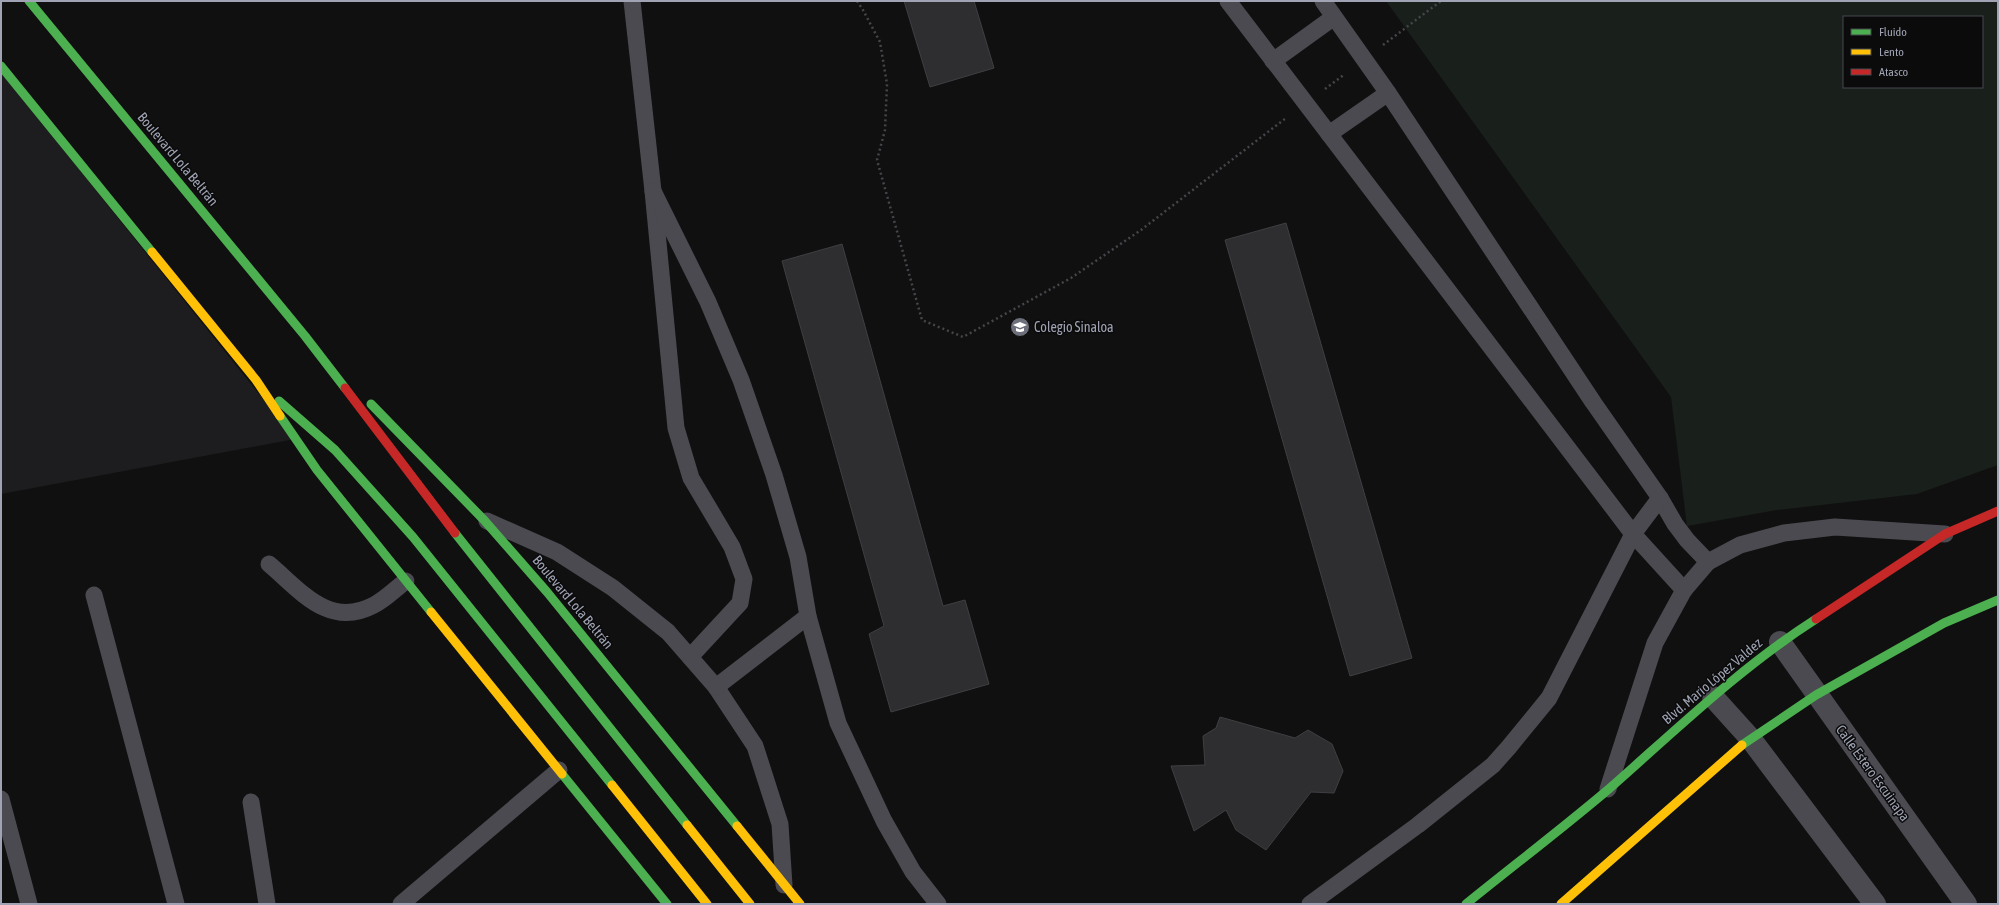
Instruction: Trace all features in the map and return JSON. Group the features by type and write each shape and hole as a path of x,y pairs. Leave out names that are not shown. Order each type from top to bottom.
{"main road":[{"name":"Boulevard Lola Beltrán","path":"29,1 305,336 440,514 750,904"},
{"path":"1,66 256,380 317,470 667,904"},
{"name":"Boulevard Lola Beltrán","path":"305,336 484,520 548,592 800,904"},
{"path":"256,380 335,450 413,537 707,904"},
{"name":"Blvd. Mario López Valdez","path":"1466,904 1608,789 1713,696 1780,642 1945,534 1998,511"},
{"path":"1561,904 1750,738 1816,695 1944,623 1998,600"}],"street":[{"name":"Calle Estero Escuinapa","path":"1780,642 1816,695 1966,904"},
{"path":"1713,696 1750,738 1875,904"}],"lane":[{"path":"632,1 653,191 676,428 691,478 732,547 744,579 740,603 690,657"},
{"path":"1228,1 1633,534 1684,590"},
{"path":"1323,1 1388,92 1593,402 1660,498 1675,524 1687,540 1708,562"},
{"path":"1273,61 1334,17"},
{"path":"1329,134 1388,92"},
{"path":"653,191 708,302 741,380 774,475 796,550 808,616 838,723 884,821 913,872 938,904"},
{"path":"1310,904 1418,825 1493,765 1509,747 1549,698 1633,534 1660,498"},
{"path":"484,520 557,552 613,588 668,632 716,687 755,746 780,824 784,885"},
{"path":"1608,789 1655,643 1684,590 1708,562 1740,545 1792,532 1835,527 1945,534"},
{"path":"269,564 314,602 326,610 342,613 363,609 375,604 406,580"},
{"path":"94,595 176,904"},
{"path":"716,687 808,616"},
{"path":"401,904 559,770"},
{"path":"1,799 29,904"},
{"path":"251,802 267,904"}],"path":[{"path":"857,1 880,42 887,84 885,130 877,160 922,320 963,337 1077,274 1141,230 1441,1"}],"shaded area":[{"path":"1386,1 1998,1 1998,465 1917,494 1777,510 1687,526 1671,397"},
{"path":"1,72 295,439 1,494"}],"building":[{"path":"904,1 974,1 994,68 930,87"},
{"path":"1286,223 1412,658 1350,676 1225,240"},
{"path":"842,244 943,606 965,600 989,684 891,712 869,634 884,626 782,261"},
{"path":"1220,717 1295,738 1308,730 1332,744 1343,771 1334,793 1311,792 1266,850 1236,830 1226,810 1194,831 1171,766 1205,765 1203,736 1216,728"}],"traffic: fast":[{"path":"29,1 305,336 345,388"},
{"path":"1,66 152,252"},
{"path":"279,401 335,450 413,537 612,785"},
{"path":"371,404 484,520 547,592 737,826"},
{"path":"280,416 317,470 431,612"},
{"path":"455,533 687,825"},
{"path":"1742,745 1816,695 1944,623 1998,600"},
{"path":"1466,904 1610,788 1710,699 1762,657 1816,619"},
{"path":"562,774 667,904"}],"traffic: slow":[{"path":"152,252 256,380 280,416"},
{"path":"431,612 562,774"},
{"path":"1561,904 1742,745"},
{"path":"612,785 707,904"},
{"path":"687,825 750,904"},
{"path":"737,826 800,904"}],"traffic: jam":[{"path":"345,388 455,533"},
{"path":"1816,619 1945,534 1998,511"}],"place":[{"name":"Colegio Sinaloa","path":"1020,327"}]}
